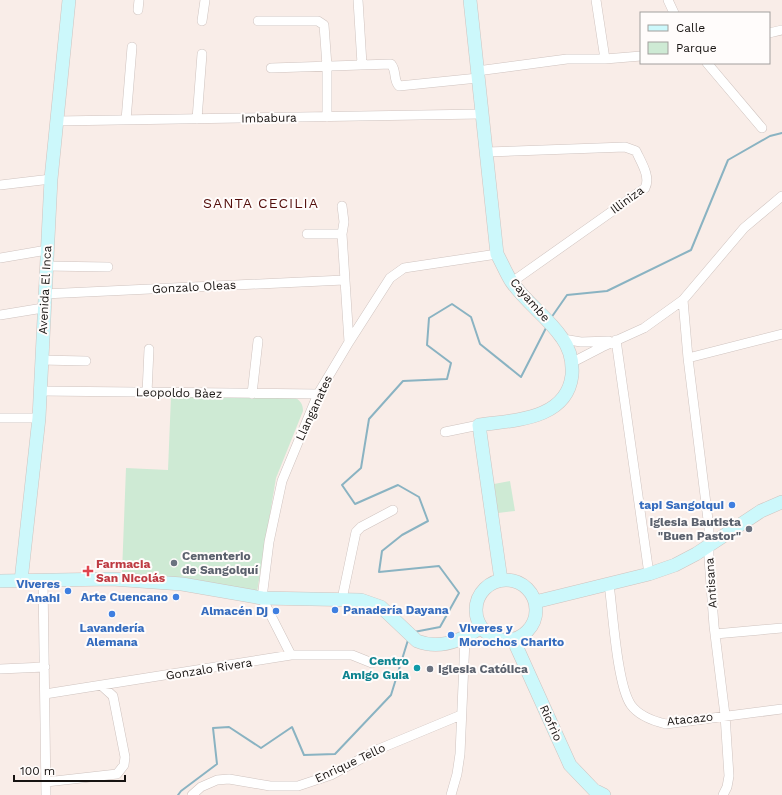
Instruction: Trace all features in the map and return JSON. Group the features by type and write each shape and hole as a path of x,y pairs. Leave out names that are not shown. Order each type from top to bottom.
{"street":[{"name":"Avenida El Inca","path":"21,581 39,418 43,308 51,180 69,0"},
{"path":"138,10 139,0"},
{"path":"202,21 205,0"},
{"path":"358,0 362,64"},
{"name":"Cayambe","path":"445,432 479,425 528,418 557,406 566,394 572,380 573,362 561,336 512,282 497,254 470,0"},
{"path":"596,0 605,59"},
{"path":"668,0 674,12"},
{"path":"258,21 322,22 324,25 327,66 327,117"},
{"path":"770,33 782,30"},
{"path":"126,120 132,47"},
{"path":"197,119 202,54"},
{"path":"272,68 391,64 395,69 396,82 399,86 567,59 605,59 640,56"},
{"path":"708,64 762,128"},
{"name":"Imbabura","path":"57,121 481,114"},
{"name":"Illiniza","path":"486,152 625,147 636,151 647,177 648,184 645,188 512,282"},
{"path":"0,185 51,180"},
{"path":"573,362 616,340 644,328 683,300 744,228 782,196"},
{"path":"342,206 344,222 342,234 344,280 349,342"},
{"path":"307,234 342,234"},
{"path":"0,258 47,250"},
{"name":"Llanganates","path":"262,598 269,542 282,481 318,394 390,278 398,271 412,266 497,254"},
{"path":"46,266 108,267"},
{"name":"Gonzalo Oleas","path":"44,294 344,280"},
{"name":"Antisana","path":"683,300 688,358 709,528 715,634 725,715 729,776 727,787 723,795"},
{"path":"0,315 43,308"},
{"path":"688,358 782,334"},
{"path":"561,336 599,342 616,340"},
{"path":"616,340 649,574"},
{"path":"252,394 258,341"},
{"path":"147,393 149,349"},
{"path":"41,360 86,361"},
{"name":"Leopoldo Bàez","path":"40,392 318,394"},
{"path":"0,418 39,418"},
{"path":"479,425 501,580"},
{"path":"535,602 649,574 675,565 696,554 761,511 782,502"},
{"path":"342,599 356,532 361,527 393,510"},
{"path":"0,581 112,579 182,584 262,598 361,600 381,607 417,642 424,644 435,645 465,638 481,626"},
{"path":"44,580 46,795"},
{"path":"501,580 519,582 529,590 535,602 536,612 534,621 522,636 513,639 495,638 481,626 476,610 480,594 486,587 501,580"},
{"name":"Atacazo","path":"609,584 623,690 632,706 654,721 666,724 725,715 782,709"},
{"path":"262,598 290,655"},
{"path":"715,634 782,628"},
{"path":"452,795 459,761 465,638"},
{"name":"Riofrìo","path":"513,639 570,765 596,793"},
{"name":"Gonzalo Rivera","path":"45,694 290,655 352,655 372,663"},
{"path":"0,669 45,668"},
{"path":"46,782 117,774 121,770 125,757 112,696 102,686"},
{"name":"Enrique Tello","path":"192,795 201,787 217,780 229,779 271,791 298,786 331,775 379,749 461,715"}],"green space":[{"path":"171,396 294,397 302,404 303,411 276,478 257,592 193,580 122,573 126,468 168,470"},
{"path":"510,481 515,511 498,513 494,484"}],"waterway":[{"path":"551,318 567,295 607,291 691,250 728,160 770,136 782,133"},
{"path":"414,632 440,627 459,593 439,566 379,572 382,551 402,535 428,521 419,497 398,485 355,504 342,485 361,468 369,419 403,381 447,379 451,363 427,345 429,318 452,304 471,317 480,344 521,377 547,326"},
{"path":"178,795 181,791 217,764 213,728 229,727 261,748 292,727 304,755 335,754 391,695 408,640"}],"place":[{"name":"tapi Sangolqui","path":"732,505"},
{"name":"Iglesia Bautista \"Buen Pastor\"","path":"749,529"},
{"name":"Cementerio de Sangolquí","path":"174,563"},
{"name":"Farmacia San Nicolás","path":"88,571"},
{"name":"Viveres Anahi","path":"68,591"},
{"name":"Arte Cuencano","path":"176,597"},
{"name":"Panadería Dayana","path":"335,610"},
{"name":"Almacén Dj","path":"276,611"},
{"name":"Lavandería Alemana","path":"112,614"},
{"name":"Viveres y Morochos Charito","path":"451,635"},
{"name":"Centro Amigo Guia","path":"417,668"},
{"name":"Iglesia Católica","path":"430,669"}],"district":[{"name":"SANTA CECILIA","path":"261,203"}]}
